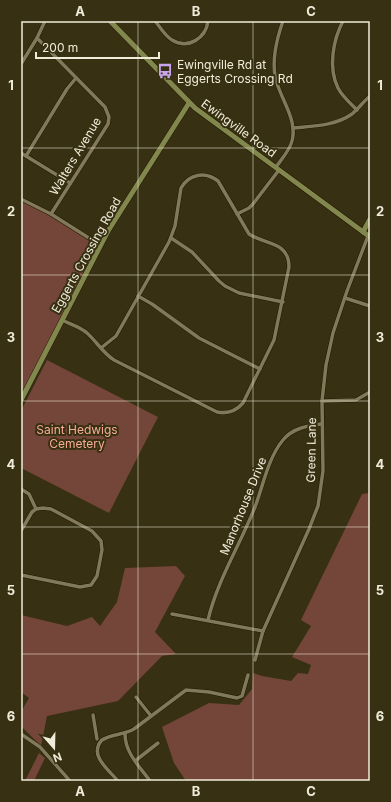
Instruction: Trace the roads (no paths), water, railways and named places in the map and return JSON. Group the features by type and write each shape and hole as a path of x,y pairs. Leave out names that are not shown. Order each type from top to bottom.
{"street":[{"path":"21,64 37,38 45,21"},
{"name":"Ewingville Road","path":"110,21 189,103 369,236"},
{"path":"155,21 168,37 176,42 185,44 202,36 207,27 208,21"},
{"path":"237,214 253,204 292,143 293,128 277,84 274,69 275,52 283,21"},
{"path":"343,21 335,44 333,59 334,73 341,93 357,110"},
{"name":"Walters Avenue","path":"37,38 105,107 109,116 108,124 51,214"},
{"path":"26,156 66,89 76,78"},
{"path":"293,128 329,124 344,119 357,110 370,96"},
{"name":"Eggerts Crossing Road","path":"21,400 100,245 189,103"},
{"path":"21,153 70,183"},
{"path":"62,320 84,330 101,348 114,360 217,412 232,412 243,403 276,334 289,267 286,254 279,247 249,234 221,184 209,176 200,174 195,175 184,183 179,193 177,218 171,238 116,336 101,348"},
{"path":"21,199 51,214 100,245"},
{"path":"363,232 370,219"},
{"name":"Green Lane","path":"255,660 263,631 318,506 323,471 323,382 328,351 345,298 369,236"},
{"path":"171,238 192,252 225,286 239,293 283,302"},
{"path":"138,296 152,304 196,336 260,369"},
{"path":"345,298 370,306"},
{"path":"322,401 356,400 370,392"},
{"name":"Manorhouse Drive","path":"208,620 215,596 249,521 270,464 281,443 288,435 300,428 322,424"},
{"path":"21,489 29,494 36,509"},
{"path":"21,531 29,516 36,509 50,509 92,531 101,541 102,550 97,576 91,585 80,587 21,575"},
{"path":"172,614 263,631"},
{"path":"118,781 99,758 97,750 99,743 105,738 125,734 134,729 186,690 209,692 237,698 242,696 248,675"},
{"path":"136,697 151,716"},
{"path":"93,715 97,739"},
{"path":"21,734 40,747 70,781"},
{"path":"125,734 128,749 150,781"},
{"path":"135,761 158,743"}],"place":[{"name":"Ewingville Rd at Eggerts Crossing Rd","path":"165,71"}],"park label":[{"name":"Saint Hedwigs Cemetery","path":"77,436"}]}
